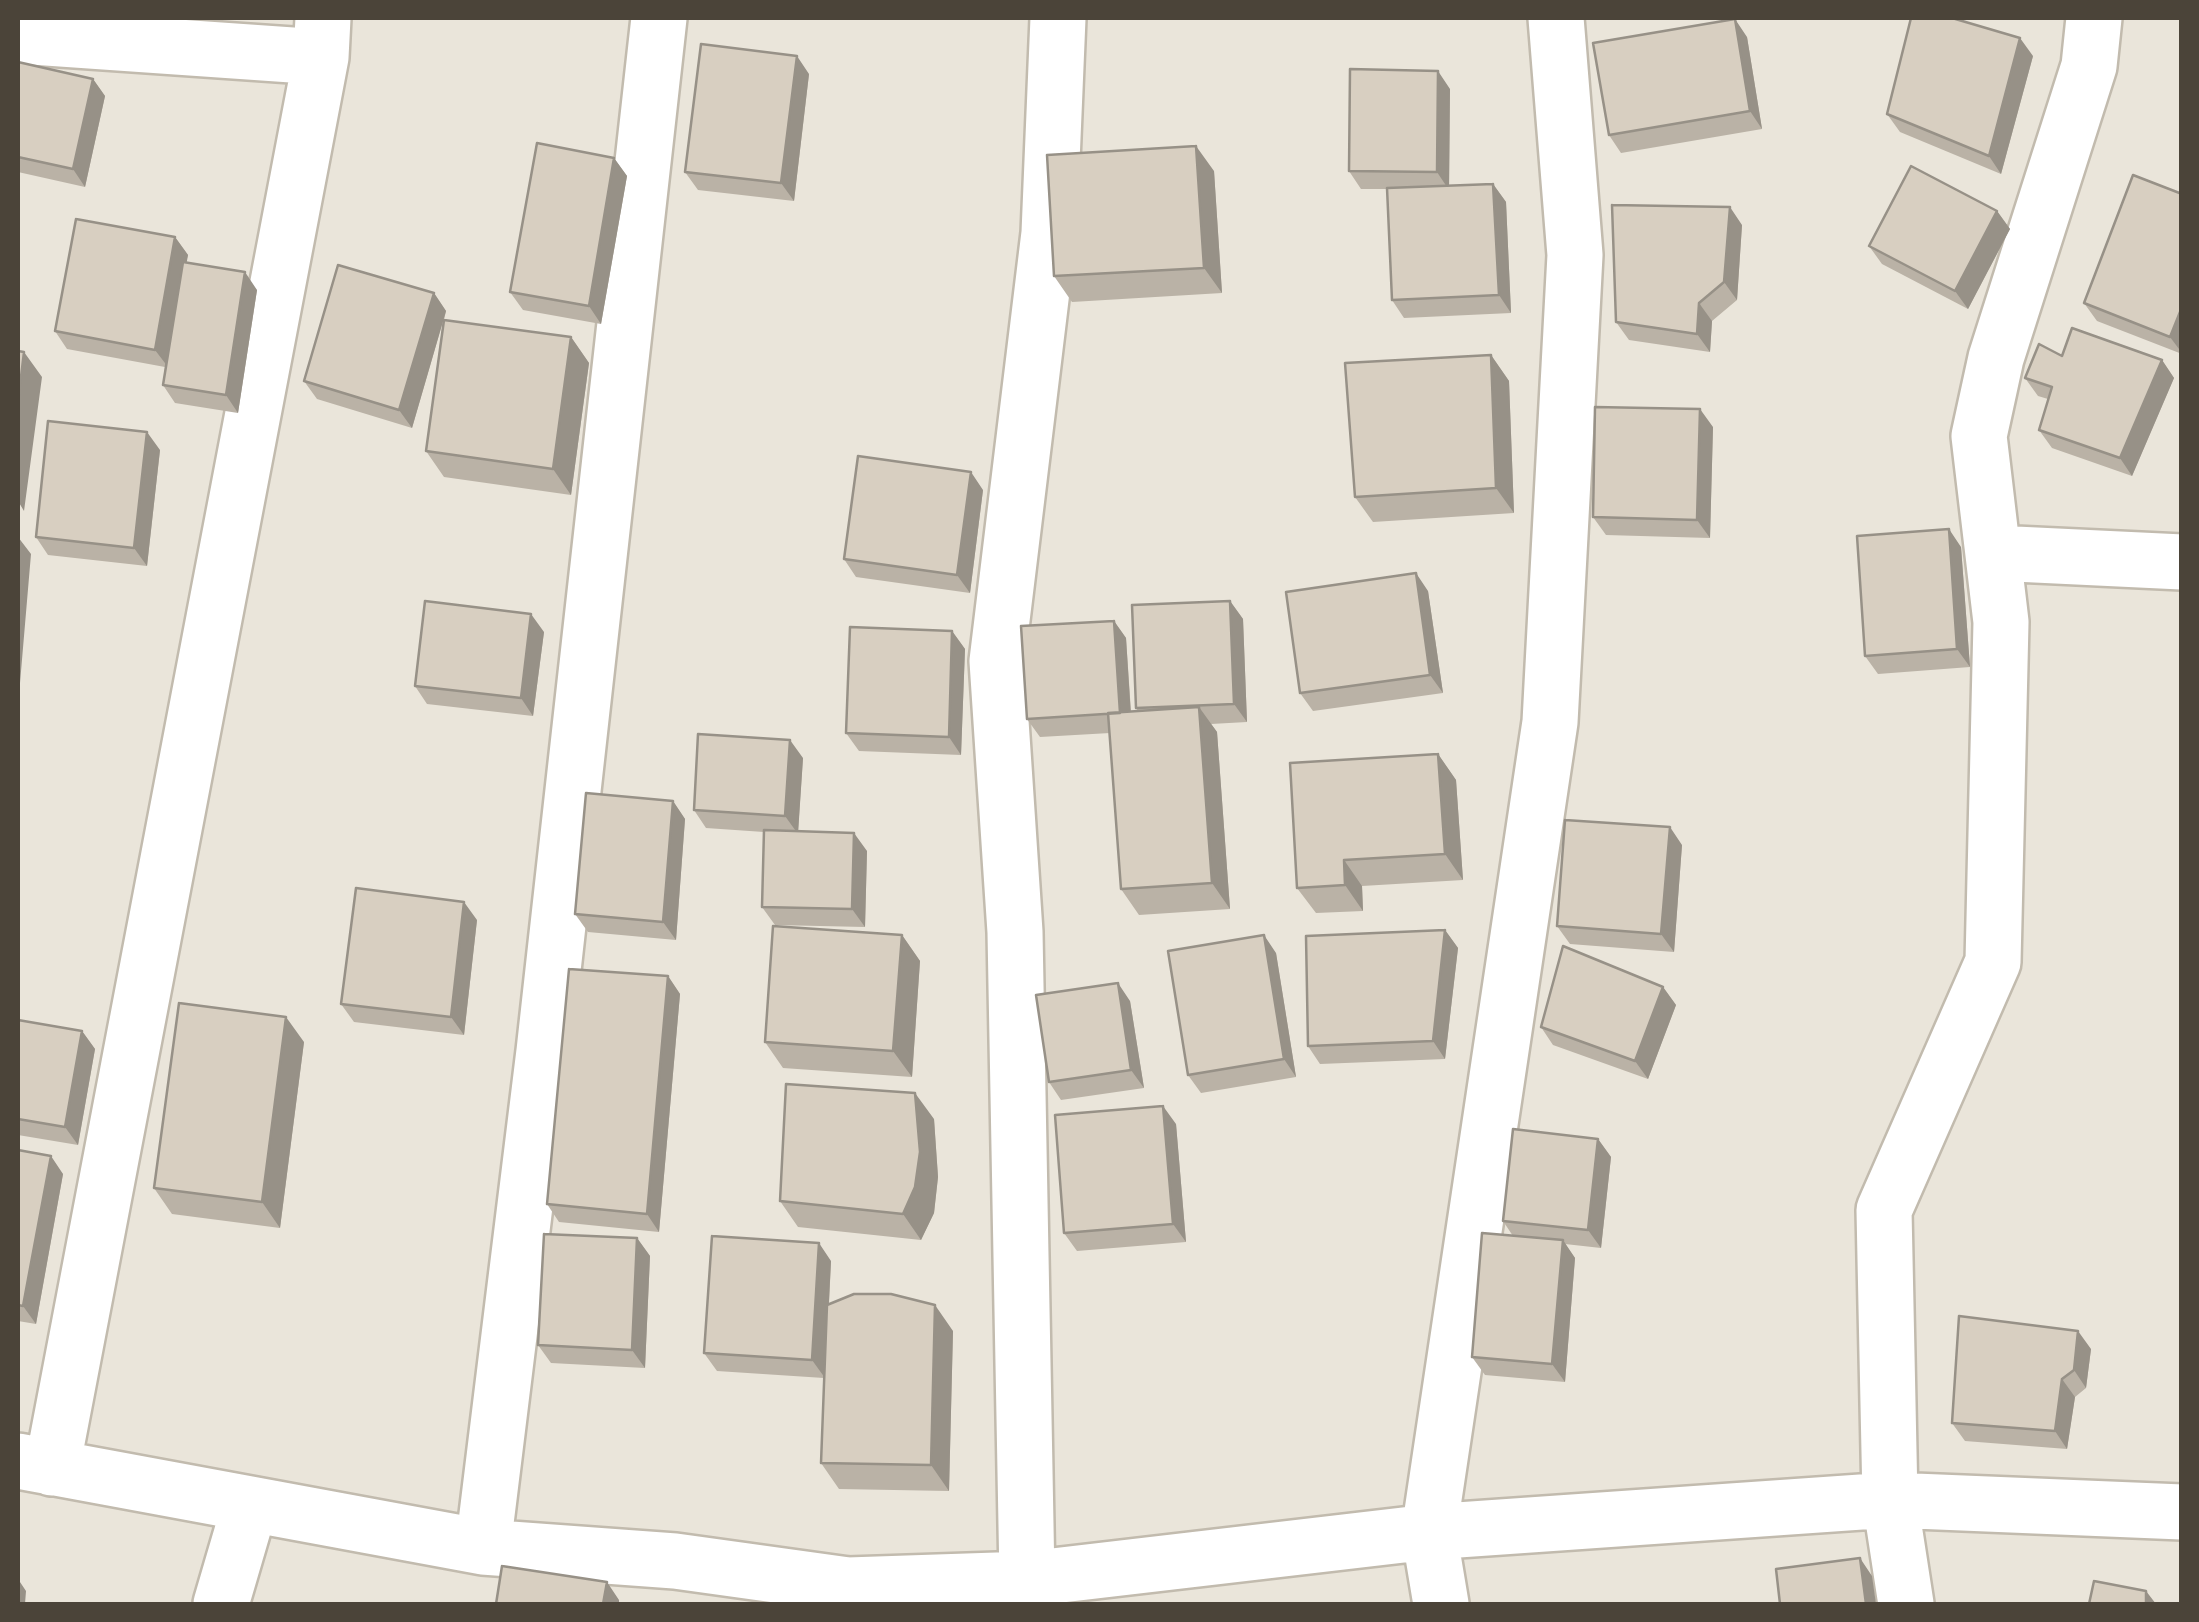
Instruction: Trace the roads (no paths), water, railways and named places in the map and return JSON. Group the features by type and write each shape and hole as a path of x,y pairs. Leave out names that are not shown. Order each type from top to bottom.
{"street":[{"path":"483,1547 542,1071 659,18"},
{"path":"1031,1592 1015,932 998,662 1049,233 1058,18"},
{"path":"1441,1604 1429,1532 1550,722 1575,255 1556,18"},
{"path":"1906,1604 1890,1500 1884,1210 1993,962 2001,622 1979,436 1996,358 2089,66 2094,18"},
{"path":"18,36 322,37 35,1464 672,1583 1031,1592 1429,1532 1890,1500 2182,1512"},
{"path":"1994,553 2182,562"},
{"path":"221,1604 250,1505"}]}
